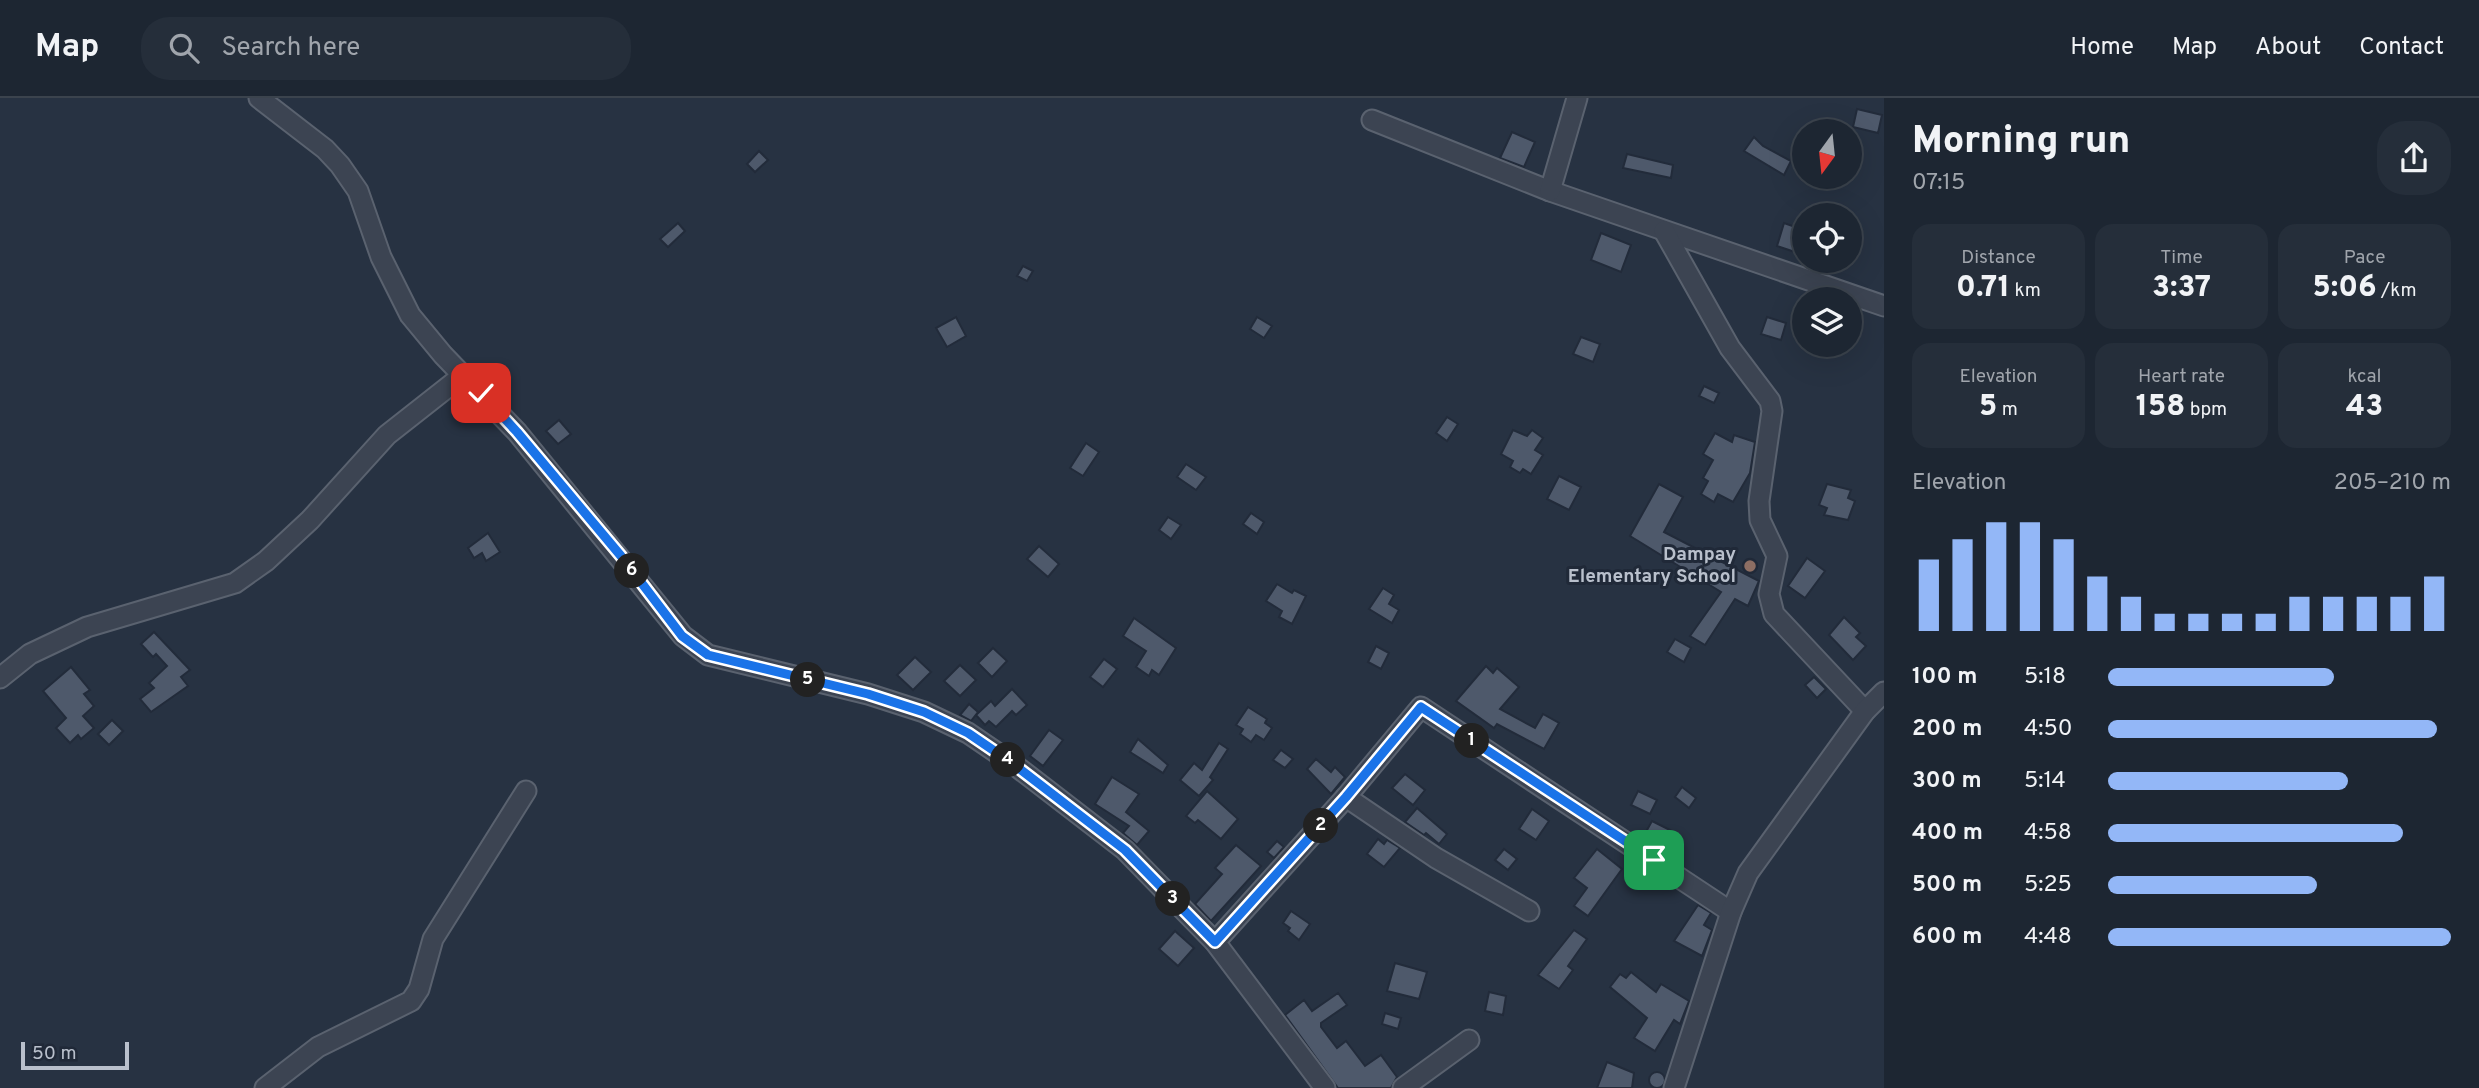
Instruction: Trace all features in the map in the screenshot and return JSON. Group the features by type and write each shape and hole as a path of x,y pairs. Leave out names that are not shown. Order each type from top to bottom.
{"street":[{"path":"259,98 325,149 340,165 358,191 396,291 423,334 517,432 682,636 708,655 868,694 924,712 968,733 1012,763 1125,850 1215,942 1325,1088"},
{"path":"1550,191 1577,98"},
{"path":"1372,120 1550,191 1884,306"},
{"path":"1664,231 1730,348 1770,401 1772,411 1759,501 1760,520 1777,556 1769,604 1774,614 1865,710"},
{"path":"0,678 30,654 87,627 235,583 266,561 310,520 387,435 462,376"},
{"path":"1674,1088 1731,912 1748,873 1777,828 1865,710 1884,692"},
{"path":"1215,942 1346,797 1421,707 1731,912"},
{"path":"265,1088 318,1047 411,1001 419,989 433,939 526,791"},
{"path":"1346,797 1415,844 1529,911"},
{"path":"1403,1088 1469,1040"}],"building":[{"path":"1857,109 1882,115 1878,133 1862,129 1862,119 1855,119"},
{"path":"1512,132 1535,142 1524,167 1500,158"},
{"path":"1754,137 1763,146 1791,161 1784,175 1744,151"},
{"path":"759,151 768,160 755,172 747,164"},
{"path":"1627,154 1673,165 1671,178 1623,168"},
{"path":"678,223 685,231 668,247 660,239"},
{"path":"1784,223 1792,226 1792,251 1777,246"},
{"path":"1601,233 1631,245 1621,272 1591,260"},
{"path":"1023,266 1033,271 1027,281 1017,276"},
{"path":"956,317 966,336 947,347 936,328"},
{"path":"1257,317 1272,326 1264,338 1250,329"},
{"path":"1767,317 1786,323 1781,340 1761,334"},
{"path":"1581,337 1600,344 1593,362 1573,354"},
{"path":"1704,386 1719,393 1714,403 1699,396"},
{"path":"1447,417 1458,424 1447,441 1436,433"},
{"path":"559,420 571,434 558,444 546,431"},
{"path":"1513,430 1527,436 1532,430 1543,438 1535,450 1543,455 1531,474 1523,469 1520,473 1510,467 1513,461 1501,454"},
{"path":"1715,433 1732,442 1734,435 1755,442 1750,473 1733,502 1718,494 1714,502 1701,494 1708,481 1703,478 1713,460 1703,454"},
{"path":"1086,443 1099,452 1083,476 1070,468"},
{"path":"1186,464 1206,477 1196,490 1177,477"},
{"path":"1559,476 1581,487 1569,510 1547,499"},
{"path":"1659,484 1683,497 1664,532 1759,581 1748,606 1735,599 1705,645 1690,636 1721,592 1630,536"},
{"path":"1827,484 1851,490 1848,498 1855,501 1848,520 1824,515 1827,508 1819,505"},
{"path":"1251,513 1264,522 1257,534 1243,524"},
{"path":"1168,517 1181,525 1171,539 1159,530"},
{"path":"488,533 500,552 486,561 482,553 474,558 468,548"},
{"path":"1039,546 1059,564 1048,577 1027,559"},
{"path":"1807,558 1825,571 1805,598 1788,586"},
{"path":"1277,584 1292,593 1294,590 1306,596 1292,624 1279,617 1282,611 1266,601"},
{"path":"1383,588 1394,595 1389,604 1399,610 1392,623 1369,609"},
{"path":"1844,617 1860,633 1856,637 1866,646 1853,660 1829,635"},
{"path":"1134,618 1176,648 1159,675 1152,670 1149,676 1136,667 1146,651 1123,636"},
{"path":"154,632 190,670 181,677 188,686 151,712 140,699 154,688 149,683 167,666 156,654 153,657 141,644"},
{"path":"1675,639 1691,648 1684,662 1667,652"},
{"path":"1376,646 1389,653 1381,669 1368,662"},
{"path":"993,648 1007,661 992,677 978,663"},
{"path":"915,657 931,672 913,690 897,675"},
{"path":"1104,659 1117,669 1103,687 1090,677"},
{"path":"960,665 976,680 960,696 944,681"},
{"path":"1486,666 1493,673 1497,668 1519,687 1500,709 1535,728 1543,714 1559,723 1544,749 1497,724 1494,728 1456,701"},
{"path":"71,667 90,690 84,694 94,706 83,716 94,728 81,739 78,735 70,743 56,728 66,718 43,691"},
{"path":"1814,677 1826,689 1817,698 1805,685"},
{"path":"1012,689 1027,705 1016,715 1012,711 996,727 989,721 985,725 976,715 991,701 995,706"},
{"path":"969,704 978,712 971,721 960,715"},
{"path":"1248,707 1267,719 1265,723 1272,728 1264,740 1256,735 1251,742 1240,734 1243,729 1236,725"},
{"path":"112,720 123,731 109,745 98,734"},
{"path":"1049,730 1063,740 1043,766 1030,756"},
{"path":"1138,739 1168,765 1163,773 1130,752"},
{"path":"1219,743 1228,749 1210,777 1213,780 1199,796 1180,780 1194,763 1202,770"},
{"path":"1281,750 1293,759 1285,768 1273,760"},
{"path":"1316,759 1331,772 1335,767 1345,777 1331,794 1307,769"},
{"path":"1405,774 1425,790 1413,805 1392,788"},
{"path":"1112,777 1139,794 1126,812 1149,831 1137,845 1123,833 1129,826 1095,804"},
{"path":"1682,787 1696,798 1689,808 1675,797"},
{"path":"1207,791 1238,819 1221,839 1198,820 1195,823 1186,816"},
{"path":"1638,791 1657,800 1650,814 1631,805"},
{"path":"1417,808 1447,834 1439,844 1426,833 1424,835 1405,822"},
{"path":"1532,809 1549,821 1536,840 1519,829"},
{"path":"1652,821 1674,832 1663,852 1642,839"},
{"path":"1378,839 1384,844 1387,840 1400,848 1384,867 1367,854"},
{"path":"1277,841 1284,847 1274,858 1267,852"},
{"path":"1236,845 1261,866 1211,921 1195,904 1222,874 1215,868"},
{"path":"1504,849 1517,859 1508,870 1495,860"},
{"path":"1597,849 1622,869 1588,916 1574,906 1587,888 1574,878"},
{"path":"1698,905 1711,913 1704,925 1712,930 1702,956 1674,941"},
{"path":"1291,911 1310,924 1299,940 1283,923"},
{"path":"1574,930 1587,939 1568,966 1573,970 1559,989 1538,975"},
{"path":"1175,931 1194,948 1178,966 1159,949"},
{"path":"1395,963 1427,972 1419,999 1387,991"},
{"path":"1631,972 1656,992 1661,984 1689,1001 1680,1024 1674,1020 1655,1051 1634,1038 1647,1018 1610,987 1620,974 1626,978"},
{"path":"1489,992 1506,996 1503,1015 1485,1011"},
{"path":"1338,993 1347,1005 1321,1023 1321,1027 1337,1048 1346,1041 1365,1066 1381,1055 1397,1077 1391,1088 1338,1088 1285,1015 1304,1000 1312,1011"},
{"path":"1385,1013 1401,1018 1398,1029 1382,1024"},
{"path":"1607,1062 1634,1073 1632,1088 1597,1088"},
{"path":"1657,1072 1663,1074 1663,1086 1657,1088 1651,1086 1649,1080 1651,1074"}],"place":[{"name":"Dampay Elementary School","path":"1750,566"}],"route":[{"path":"481,393 621,556 682,636 696,648 708,655 868,694 924,712 968,733 1012,763 1125,850 1215,942 1346,797 1421,707 1654,860"}]}
